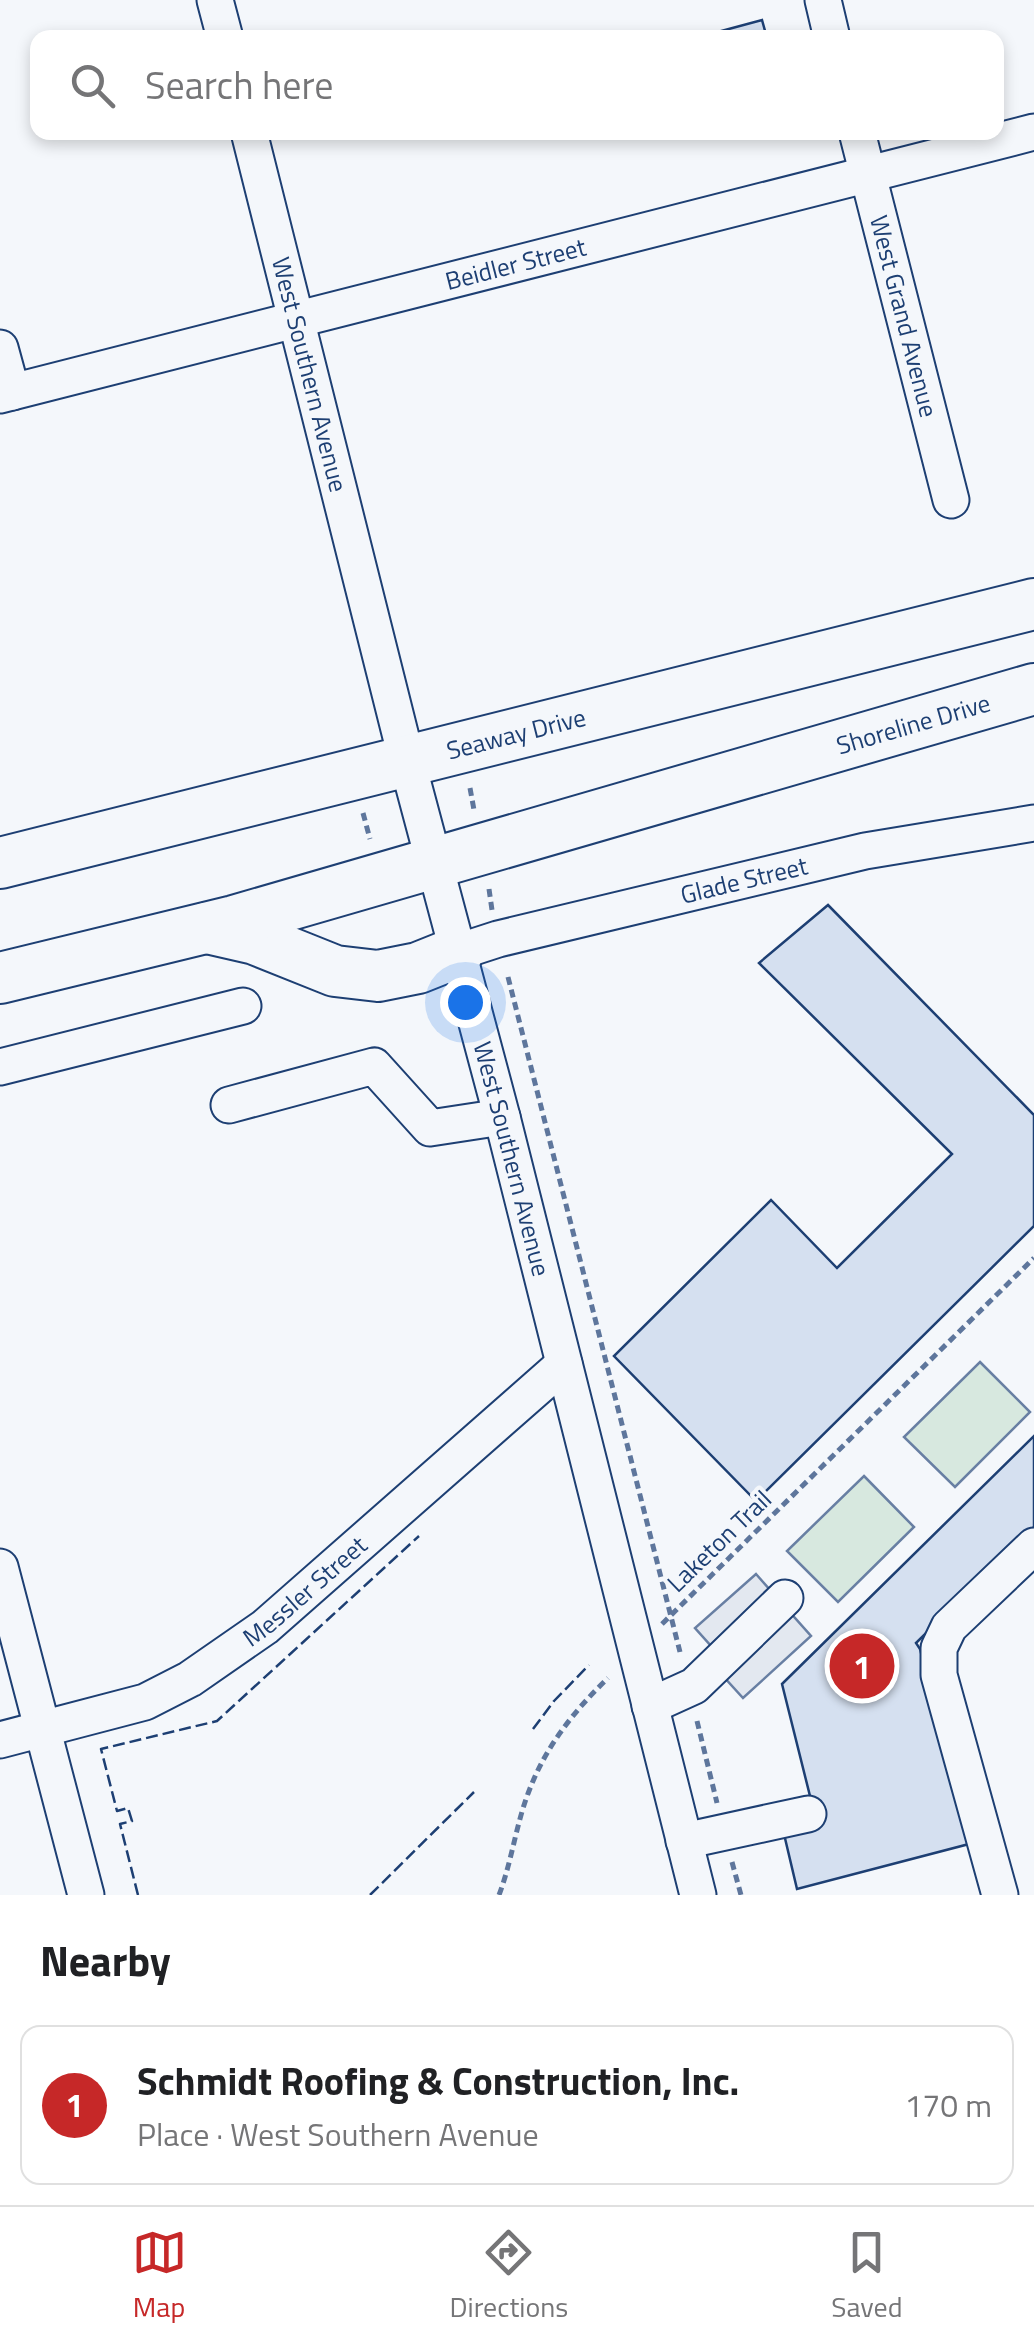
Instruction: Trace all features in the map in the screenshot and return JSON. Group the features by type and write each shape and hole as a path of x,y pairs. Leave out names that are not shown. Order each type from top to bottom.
{"highway":[{"name":"Seaway Drive","path":"0,863 1034,604"},
{"name":"Shoreline Drive","path":"792,761 1034,689"},
{"path":"0,978 207,928 792,761 951,742 1034,717"},
{"path":"0,889 282,817 320,783"},
{"path":"207,928 255,939 336,971 378,976 418,968 458,952"}],"street":[{"path":"215,0 223,30"},
{"path":"822,0 830,30"},
{"name":"Beidler Street","path":"1004,140 1034,132"},
{"name":"West Southern Avenue","path":"251,140 698,1895"},
{"name":"West Grand Avenue","path":"859,140 951,500"},
{"name":"Beidler Street","path":"6,394 1002,140"},
{"path":"0,348 6,394"},
{"name":"Glade Street","path":"458,952 498,939 866,851 1032,831"},
{"path":"0,1067 242,1006"},
{"path":"229,1105 374,1066 430,1128 502,1117"},
{"name":"Messler Street","path":"0,1740 145,1702 190,1679 265,1627 564,1364"},
{"path":"1000,1895 939,1676 939,1648 950,1626 1034,1546"},
{"path":"0,1567 86,1895"},
{"path":"650,1706 689,1688 786,1598"},
{"path":"684,1841 808,1814"}],"path":[{"path":"470,788 476,816"},
{"path":"364,812 371,843"},
{"path":"489,888 492,914"},
{"path":"508,977 741,1895"},
{"name":"Laketon Trail","path":"499,1895 512,1861 527,1795 545,1754 579,1707 1034,1258"}],"shaded area":[{"path":"980,1362 1030,1412 955,1487 904,1437"},
{"path":"864,1476 914,1527 838,1602 787,1551"},
{"path":"756,1574 811,1636 743,1698 703,1654 711,1646 695,1628"}],"building":[{"path":"762,20 765,30 725,30"},
{"path":"828,905 1034,1115 1034,1226 756,1501 614,1356 771,1200 837,1268 952,1154 759,963"},
{"path":"1034,1436 1034,1527 916,1643 969,1844 797,1889 784,1834 818,1828 782,1684"}],"fence":[{"path":"138,1895 120,1824 132,1821 128,1808 117,1811 101,1749 217,1721 419,1536"},
{"path":"533,1729 589,1665"},
{"path":"370,1895 474,1792"}],"place":[{"name":"Schmidt Roofing & Construction, Inc.","path":"862,1666"}]}
